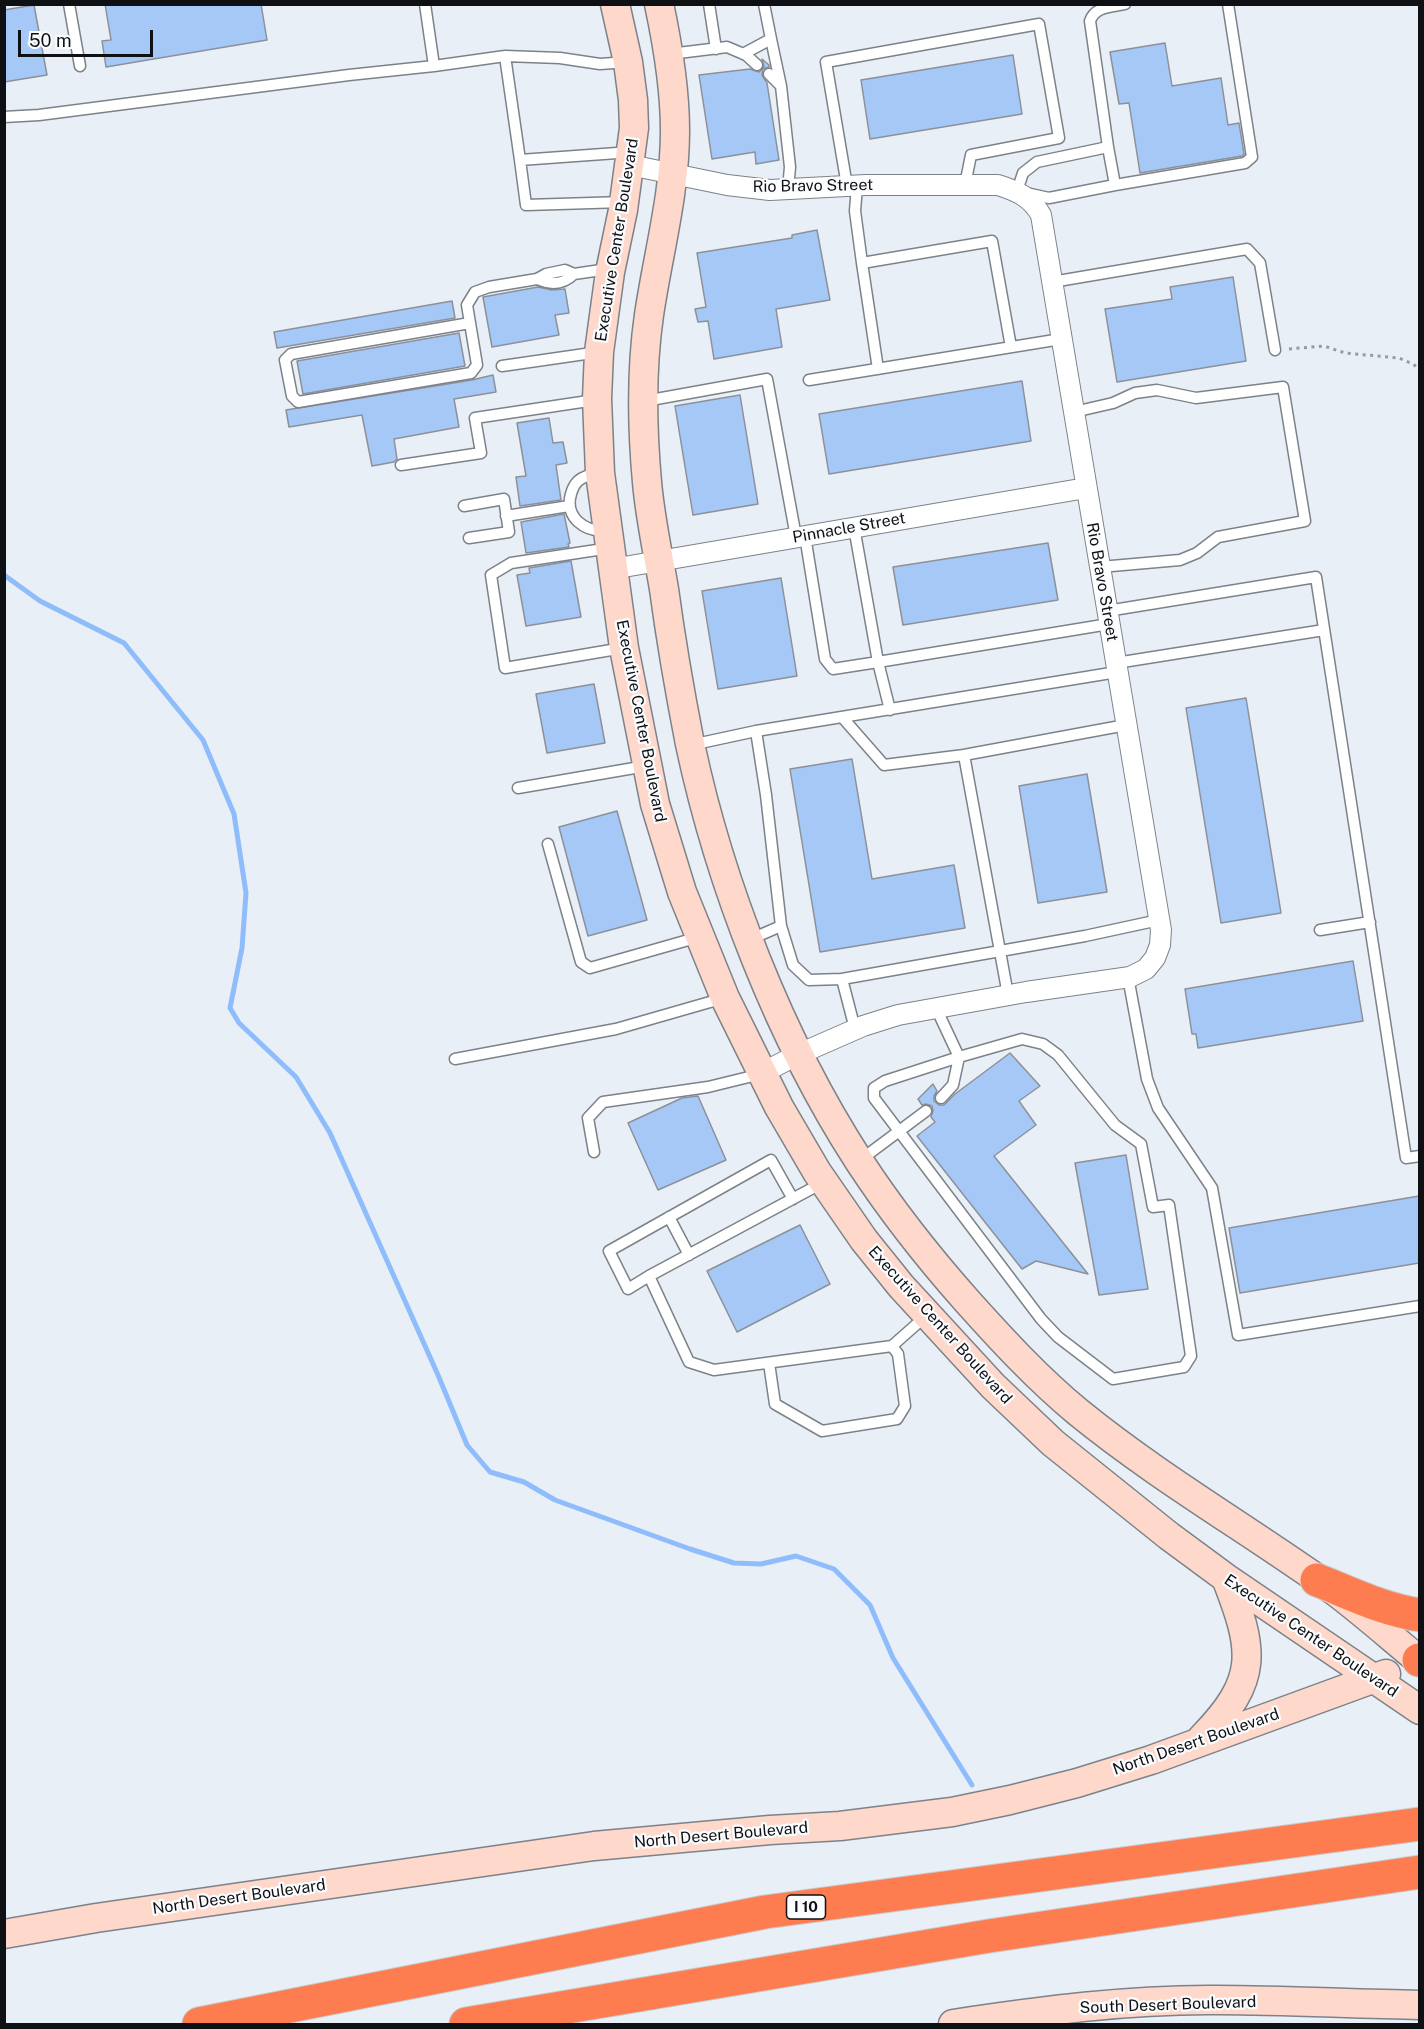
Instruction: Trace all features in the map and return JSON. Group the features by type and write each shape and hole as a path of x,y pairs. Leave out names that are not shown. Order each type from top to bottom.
{"highway":[{"path":"1317,1580 1402,1613 1419,1615"},
{"name":"I 10","path":"199,2025 765,1912 1419,1824"},
{"path":"466,2025 989,1936 1419,1872"}],"main road":[{"name":"Executive Center Boulevard","path":"615,4 628,62 634,128 599,352 597,399 600,473 624,648 647,766 666,842 682,892 724,998 779,1107 824,1182 864,1240 993,1386 1053,1443 1169,1536 1226,1578 1419,1710"},
{"path":"659,4 669,54 675,131 671,199 648,318 643,402 647,488 691,745 721,858 749,940 799,1054 859,1161 931,1260 1026,1365 1078,1412 1161,1473 1339,1595 1419,1660"},
{"path":"950,1340 978,1313"},
{"path":"1197,1743 1230,1708 1238,1691 1247,1658 1247,1641 1242,1618 1226,1578"},
{"name":"North Desert Boulevard","path":"4,1934 108,1916 594,1846 840,1826 952,1812 1077,1783 1375,1679 1419,1660"},
{"name":"South Desert Boulevard","path":"953,2025 1013,2015 1128,2004 1216,2000 1419,2006"}],"street":[{"name":"Rio Bravo Street","path":"631,158 673,173 727,185 770,190 852,186 998,185 1017,191 1031,201 1041,215 1159,920 1160,945 1155,958 1146,969 1128,977 1008,995 898,1015 855,1029 762,1073"},
{"name":"Pinnacle Street","path":"610,549 659,561 1086,488"}],"lane":[{"path":"69,4 80,66"},
{"path":"425,4 435,66"},
{"path":"709,4 716,49"},
{"path":"764,4 781,86 790,167 788,189"},
{"path":"1115,185 1090,21 1092,15 1098,10 1125,4"},
{"path":"1108,147 1037,162 1023,173 1017,191 1049,198 1245,163 1252,158 1228,4"},
{"path":"878,369 852,186 826,62 1040,24 1059,138 971,155 965,185"},
{"path":"743,54 771,39"},
{"path":"669,54 727,47 743,54 757,65"},
{"path":"506,56 526,205 624,202"},
{"path":"4,117 39,116 506,56 560,58 600,64 628,62"},
{"path":"768,74 781,86"},
{"path":"520,160 631,158"},
{"path":"862,263 992,241 1011,347"},
{"path":"1052,282 1247,249 1260,263 1275,350"},
{"path":"470,323 291,354 285,360 291,396 298,402 471,373 477,365 470,323 467,305 475,292 537,279 546,274 565,270 574,274 611,269"},
{"path":"809,380 1061,339"},
{"path":"502,366 599,352"},
{"path":"643,402 766,379 801,536 825,659 833,669 1316,577 1406,1158 1419,1156"},
{"path":"1074,412 1113,403 1135,393 1157,390 1196,398 1283,387 1305,521 1218,537 1197,553 1180,560 1100,567"},
{"path":"401,465 480,453 475,418 597,399"},
{"path":"600,473 589,475 577,482 569,506 574,518 583,526 597,531 610,549 511,563 491,575 506,668 624,648"},
{"path":"464,506 504,499 509,532 469,538"},
{"path":"506,516 569,506"},
{"path":"854,527 878,662 890,710"},
{"path":"691,745 756,731 890,710 1324,630"},
{"path":"842,717 884,765 964,755 1126,725"},
{"path":"756,731 781,926 793,965 809,980 842,979 1084,936 1159,920"},
{"path":"964,755 1008,995"},
{"path":"518,788 647,766"},
{"path":"548,844 580,962 590,968 699,937"},
{"path":"1320,930 1370,921"},
{"path":"749,940 781,926"},
{"path":"1128,977 1147,1079 1158,1108 1212,1188 1238,1335 1419,1306"},
{"path":"842,979 855,1029"},
{"path":"455,1059 616,1029 724,998"},
{"path":"936,1008 959,1058 953,1084 941,1098"},
{"path":"1022,1039 1043,1044 1058,1055 1115,1125 1141,1144 1153,1207 1169,1205 1191,1356 1184,1367 1113,1379 1058,1337 1041,1319 874,1098 874,1088 885,1081 959,1058 1022,1039"},
{"path":"594,1152 588,1118 603,1102 708,1087 762,1073"},
{"path":"859,1161 926,1110"},
{"path":"793,1199 771,1160 609,1251 628,1289 649,1276 689,1255 793,1199 824,1182"},
{"path":"669,1217 689,1255"},
{"path":"649,1276 689,1362 714,1371 892,1346 927,1314"},
{"path":"769,1363 775,1404 822,1431 897,1419 905,1406 898,1354 892,1346"}],"path":[{"path":"1275,350 1324,346 1345,353 1399,358 1413,364 1419,370"}],"building":[{"path":"105,4 261,4 267,40 106,67 102,41 111,40"},
{"path":"34,5 47,75 4,82 4,10"},
{"path":"1165,43 1172,86 1221,78 1228,125 1239,123 1244,154 1242,156 1140,173 1129,103 1119,104 1110,52"},
{"path":"1013,55 1022,114 870,139 861,80"},
{"path":"762,59 769,65 763,69 762,75 767,83 779,160 756,164 755,152 712,159 699,75 750,69 759,72 764,67"},
{"path":"817,230 830,300 776,309 782,347 714,359 708,321 698,322 695,309 706,307 697,253 792,238 792,235"},
{"path":"1233,277 1246,361 1117,382 1105,309 1172,299 1170,287"},
{"path":"538,287 552,290 565,289 569,313 555,315 559,335 492,347 483,297"},
{"path":"452,301 455,318 277,348 274,332"},
{"path":"459,333 465,366 303,394 297,361"},
{"path":"493,375 496,392 454,399 459,427 394,439 397,459 394,462 372,466 362,415 289,427 286,410"},
{"path":"1022,381 1031,441 829,474 819,414"},
{"path":"740,395 758,504 693,515 675,406"},
{"path":"549,418 553,443 563,442 567,463 556,465 561,500 520,506 516,477 526,476 517,423"},
{"path":"564,514 569,547 526,553 521,522"},
{"path":"1048,543 1058,600 903,625 893,567"},
{"path":"571,561 581,617 526,626 517,575 530,573 529,568"},
{"path":"781,578 797,676 718,689 702,591"},
{"path":"594,684 605,743 547,753 536,694"},
{"path":"1246,698 1281,913 1221,923 1186,708"},
{"path":"852,759 872,879 954,865 965,928 820,952 790,769"},
{"path":"1087,774 1107,892 1038,903 1019,786"},
{"path":"617,811 647,920 588,936 559,827"},
{"path":"1353,961 1363,1021 1198,1048 1196,1034 1192,1034 1185,989"},
{"path":"1010,1053 1040,1086 1019,1101 1036,1125 994,1156 1088,1274 1036,1261 1022,1269 917,1136 935,1122 931,1117 932,1106 922,1105 918,1099 933,1084 937,1091 934,1101 939,1105 944,1105 955,1094"},
{"path":"698,1096 726,1160 658,1190 628,1123 682,1098"},
{"path":"1126,1155 1148,1289 1099,1295 1075,1163"},
{"path":"1419,1196 1419,1263 1240,1293 1229,1228"},
{"path":"800,1225 830,1284 737,1332 707,1271"}],"waterway":[{"path":"4,575 40,601 124,643 203,740 234,814 246,893 242,948 230,1008 239,1023 296,1077 330,1133 467,1445 490,1472 524,1482 555,1500 690,1549 734,1563 761,1564 796,1556 834,1569 870,1605 893,1658 972,1785"}]}
